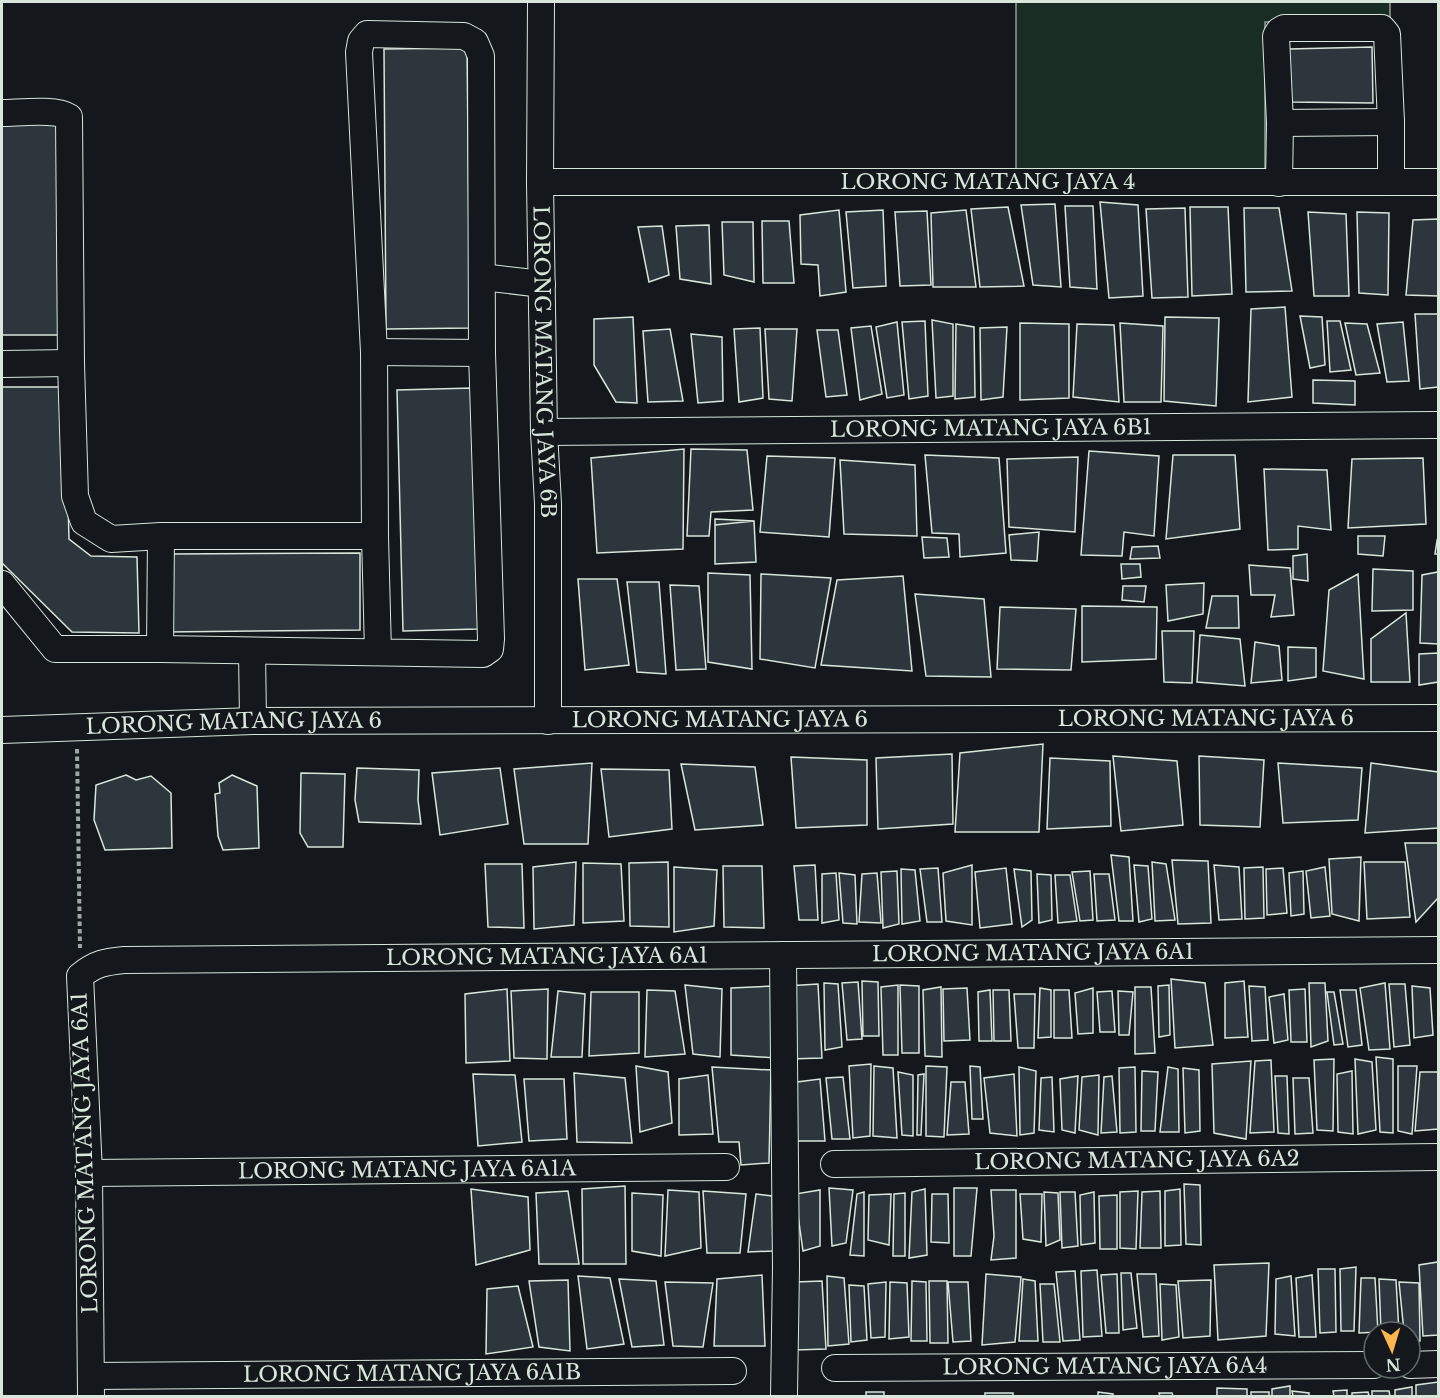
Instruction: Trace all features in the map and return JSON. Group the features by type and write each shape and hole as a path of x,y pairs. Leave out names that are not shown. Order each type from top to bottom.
{"street":[{"name":"LORONG MATANG JAYA 6B","path":"542,2 540,182 544,432 548,504 548,721"},
{"path":"1279,183 1280,123 1276,36 1278,31 1284,28 1382,28 1387,34 1391,182"},
{"path":"2,584 55,649 483,654 490,649 482,353 481,56 476,42 464,36 367,34 361,41 359,52 374,352 378,652"},
{"path":"2,113 54,112 63,113 69,117 71,363 75,496 84,522 111,538 375,536"},
{"path":"1280,123 1391,122"},
{"name":"LORONG MATANG JAYA 4","path":"540,182 1438,182"},
{"path":"482,277 542,284"},
{"path":"374,352 482,353"},
{"path":"2,364 71,363"},
{"name":"LORONG MATANG JAYA 6B1","path":"544,432 1438,425"},
{"path":"160,649 161,537"},
{"path":"252,651 253,721"},
{"name":"LORONG MATANG JAYA 6","path":"2,730 253,721 1438,718"},
{"name":"LORONG MATANG JAYA 6A1","path":"91,1386 89,1173 80,976 102,962 783,954 1438,950"},
{"path":"783,954 786,1267 784,1396"},
{"name":"LORONG MATANG JAYA 6A2","path":"834,1164 1438,1157"},
{"name":"LORONG MATANG JAYA 6A1A","path":"89,1173 726,1167"},
{"path":"1422,1365 1438,1364"},
{"name":"LORONG MATANG JAYA 6A4","path":"834,1368 1362,1365"},
{"name":"LORONG MATANG JAYA 6A1B","path":"91,1386 733,1371"}],"path":[{"path":"77,728 80,976"}],"green space":[{"path":"1016,2 1390,2 1390,21 1265,22 1265,171 1016,171"}],"building":[{"path":"1372,47 1373,103 1290,102 1289,49"},
{"path":"467,48 470,328 386,329 384,49"},
{"path":"62,121 63,335 2,335 2,122"},
{"path":"1100,202 1138,205 1143,296 1109,298"},
{"path":"1055,204 1061,287 1033,285 1021,205"},
{"path":"1065,206 1093,206 1097,289 1070,287"},
{"path":"1008,207 1024,286 980,287 971,209"},
{"path":"1190,207 1228,207 1232,294 1192,296"},
{"path":"1185,208 1188,297 1152,298 1146,209"},
{"path":"1244,208 1279,208 1292,291 1246,292"},
{"path":"839,210 846,292 820,296 818,265 801,264 800,215"},
{"path":"883,210 886,286 853,288 846,212"},
{"path":"966,210 976,287 933,287 931,213"},
{"path":"927,211 931,285 900,286 895,212"},
{"path":"1308,212 1346,214 1349,296 1314,296"},
{"path":"1357,212 1389,213 1388,295 1359,293"},
{"path":"1438,219 1438,296 1406,295 1413,220"},
{"path":"762,221 789,221 794,283 763,283"},
{"path":"722,222 753,222 754,282 724,275"},
{"path":"709,225 711,284 680,279 676,226"},
{"path":"662,226 669,275 649,282 638,227"},
{"path":"1285,307 1292,397 1248,402 1251,309"},
{"path":"1415,314 1438,314 1438,387 1420,389"},
{"path":"1300,316 1322,317 1325,365 1310,368"},
{"path":"633,317 637,403 616,402 594,365 594,319"},
{"path":"1165,317 1219,318 1216,406 1164,401"},
{"path":"932,320 953,324 953,396 936,398"},
{"path":"925,321 928,396 909,399 902,322"},
{"path":"1327,321 1340,321 1351,370 1330,372"},
{"path":"897,322 904,395 887,398 876,327"},
{"path":"1403,322 1409,381 1387,382 1377,324"},
{"path":"1020,323 1069,324 1069,398 1020,400"},
{"path":"1120,323 1163,326 1161,402 1124,402"},
{"path":"1345,323 1367,324 1380,373 1356,375"},
{"path":"956,324 974,327 975,397 955,399"},
{"path":"1077,324 1114,325 1119,402 1073,397"},
{"path":"871,326 882,394 860,400 851,328"},
{"path":"1007,327 1003,397 981,400 980,328"},
{"path":"760,328 763,398 739,402 734,329"},
{"path":"670,329 683,401 648,402 643,331"},
{"path":"765,329 797,329 792,401 769,399"},
{"path":"817,330 838,330 847,395 826,397"},
{"path":"691,334 722,337 723,401 698,403"},
{"path":"1313,380 1355,381 1355,405 1313,403"},
{"path":"2,387 65,387 69,539 91,556 137,557 139,633 72,632 2,563"},
{"path":"472,388 478,629 403,631 397,390"},
{"path":"684,449 683,549 597,553 591,458"},
{"path":"691,449 747,450 753,510 711,512 709,536 687,536"},
{"path":"1089,451 1159,456 1154,536 1124,532 1122,556 1081,555"},
{"path":"925,455 999,458 1006,553 960,557 959,534 932,533"},
{"path":"1173,455 1235,455 1240,529 1166,539"},
{"path":"767,456 835,458 829,537 760,532"},
{"path":"1078,457 1075,532 1009,527 1007,459"},
{"path":"1423,458 1426,524 1348,528 1352,459"},
{"path":"840,460 915,465 917,536 844,534"},
{"path":"1264,469 1327,470 1331,530 1298,526 1298,549 1268,550"},
{"path":"715,519 754,521 756,562 715,564"},
{"path":"754,521 756,562 715,564 715,525"},
{"path":"1039,532 1037,561 1011,560 1009,535"},
{"path":"1358,536 1385,536 1383,556 1358,554"},
{"path":"922,537 947,538 949,557 924,558"},
{"path":"1438,537 1438,554 1435,554 1437,541"},
{"path":"1158,546 1160,558 1130,559 1132,547"},
{"path":"360,553 360,630 166,632 166,554"},
{"path":"1307,554 1308,581 1293,579 1293,556"},
{"path":"1121,564 1140,564 1141,577 1122,579"},
{"path":"1249,565 1290,568 1294,615 1271,617 1275,595 1251,595"},
{"path":"1373,569 1413,571 1413,610 1372,611"},
{"path":"1438,572 1438,644 1420,643 1422,575"},
{"path":"708,573 750,575 752,669 708,662"},
{"path":"761,574 831,578 815,668 760,659"},
{"path":"1358,574 1364,679 1323,671 1329,590"},
{"path":"903,576 912,671 821,665 837,580"},
{"path":"578,579 617,579 629,665 585,670"},
{"path":"627,582 659,582 666,674 637,672"},
{"path":"1204,583 1203,614 1168,621 1166,585"},
{"path":"670,585 699,586 706,669 676,670"},
{"path":"1123,586 1146,586 1144,602 1122,600"},
{"path":"915,594 984,599 991,677 926,676"},
{"path":"1212,596 1238,596 1239,628 1206,628"},
{"path":"1082,606 1157,607 1156,659 1082,662"},
{"path":"1000,607 1076,609 1071,670 997,669"},
{"path":"1406,613 1410,682 1371,682 1371,639"},
{"path":"1162,631 1194,631 1192,683 1164,682"},
{"path":"1200,635 1240,639 1245,686 1197,682"},
{"path":"1255,642 1279,646 1282,680 1251,683"},
{"path":"1288,647 1316,648 1316,677 1288,681"},
{"path":"1438,653 1438,682 1419,685 1419,654"},
{"path":"1043,744 1039,832 955,832 960,753"},
{"path":"952,754 953,824 878,829 876,758"},
{"path":"1113,756 1177,761 1183,825 1121,831"},
{"path":"1199,756 1264,760 1260,827 1200,825"},
{"path":"791,757 867,760 867,825 796,828"},
{"path":"1050,758 1110,761 1111,826 1047,829"},
{"path":"592,763 588,844 524,844 514,769"},
{"path":"1278,763 1362,768 1358,820 1283,823"},
{"path":"1371,763 1438,772 1438,828 1365,833"},
{"path":"681,764 755,767 763,825 695,830"},
{"path":"357,768 419,770 418,800 421,824 359,822 355,800"},
{"path":"500,768 508,824 440,835 432,773"},
{"path":"601,769 669,770 672,829 609,837"},
{"path":"301,773 345,774 343,847 308,847 300,833"},
{"path":"126,775 136,780 151,776 171,793 172,848 105,850 94,820 96,785"},
{"path":"232,775 257,786 259,848 223,850 218,836 215,794 220,793 219,783"},
{"path":"1405,843 1438,843 1438,898 1416,922"},
{"path":"1111,855 1129,857 1133,921 1119,921"},
{"path":"1361,857 1359,921 1332,914 1329,859"},
{"path":"1172,860 1208,861 1211,923 1178,924"},
{"path":"576,862 574,925 534,929 533,867"},
{"path":"668,862 669,927 630,926 629,863"},
{"path":"1152,862 1166,864 1175,920 1155,921"},
{"path":"1364,862 1405,862 1410,917 1367,919"},
{"path":"583,863 621,864 624,921 583,923"},
{"path":"485,864 522,864 524,928 488,927"},
{"path":"815,865 818,920 799,920 794,866"},
{"path":"972,865 972,925 946,921 943,873"},
{"path":"1134,865 1148,866 1152,919 1139,922"},
{"path":"1214,865 1239,867 1242,919 1219,920"},
{"path":"723,866 762,866 764,928 724,927"},
{"path":"674,867 717,870 714,926 674,932"},
{"path":"1263,867 1264,918 1245,919 1244,868"},
{"path":"1325,867 1330,916 1311,918 1306,871"},
{"path":"938,868 942,922 927,922 920,869"},
{"path":"1006,868 1012,924 980,928 975,872"},
{"path":"1283,868 1287,913 1267,915 1266,869"},
{"path":"901,869 915,870 920,921 902,924"},
{"path":"1014,869 1031,871 1032,920 1022,927"},
{"path":"897,871 899,924 883,928 881,872"},
{"path":"1090,871 1093,920 1080,921 1072,872"},
{"path":"1303,871 1304,914 1291,916 1289,873"},
{"path":"836,873 839,920 822,923 822,874"},
{"path":"839,873 855,875 857,924 843,923"},
{"path":"877,873 881,923 859,922 862,874"},
{"path":"1037,874 1051,875 1052,920 1039,923"},
{"path":"1094,874 1109,874 1115,920 1097,921"},
{"path":"1055,875 1070,875 1077,921 1058,923"},
{"path":"1171,979 1205,983 1213,1045 1175,1048"},
{"path":"862,981 878,982 879,1036 863,1036"},
{"path":"1244,981 1248,1037 1225,1038 1225,983"},
{"path":"858,982 862,1039 847,1040 842,983"},
{"path":"824,983 838,984 842,1047 825,1050"},
{"path":"1309,983 1325,983 1328,1041 1311,1047"},
{"path":"1385,983 1390,1049 1369,1050 1360,988"},
{"path":"818,984 822,1058 789,1059 786,986"},
{"path":"1389,984 1405,984 1410,1045 1394,1047"},
{"path":"685,985 722,989 720,1057 693,1054"},
{"path":"898,985 898,1055 883,1055 881,987"},
{"path":"900,985 919,986 919,1053 902,1053"},
{"path":"1169,985 1170,1035 1159,1037 1158,986"},
{"path":"773,986 776,1058 731,1055 731,988"},
{"path":"1249,986 1265,987 1268,1040 1252,1041"},
{"path":"1412,986 1430,988 1433,1035 1414,1038"},
{"path":"941,987 942,1057 925,1056 923,990"},
{"path":"1135,987 1151,987 1155,1053 1135,1054"},
{"path":"967,988 970,1040 944,1041 943,989"},
{"path":"1040,988 1051,990 1051,1037 1038,1038"},
{"path":"1093,988 1093,1033 1078,1034 1075,993"},
{"path":"507,989 510,1061 466,1063 465,994"},
{"path":"548,989 547,1059 514,1058 511,991"},
{"path":"1305,989 1307,1042 1291,1042 1289,990"},
{"path":"647,990 675,991 685,1054 645,1057"},
{"path":"990,990 992,1041 979,1041 978,992"},
{"path":"993,990 1009,990 1011,1041 994,1041"},
{"path":"1054,990 1069,990 1072,1038 1054,1038"},
{"path":"1340,990 1356,990 1362,1045 1348,1047"},
{"path":"558,991 585,994 582,1057 551,1057"},
{"path":"1112,991 1115,1032 1100,1032 1097,992"},
{"path":"1118,991 1133,992 1129,1035 1119,1035"},
{"path":"591,992 639,992 639,1053 589,1056"},
{"path":"1327,992 1334,992 1343,1044 1334,1045"},
{"path":"1014,994 1035,994 1034,1048 1018,1048"},
{"path":"1284,994 1288,1040 1274,1043 1269,997"},
{"path":"1376,1057 1393,1059 1393,1133 1380,1132"},
{"path":"1334,1059 1333,1131 1317,1130 1314,1060"},
{"path":"1355,1059 1372,1062 1376,1130 1358,1134"},
{"path":"1271,1060 1274,1132 1250,1133 1255,1061"},
{"path":"1251,1061 1246,1139 1214,1133 1212,1064"},
{"path":"871,1064 870,1136 853,1138 849,1066"},
{"path":"636,1066 668,1072 672,1123 640,1132"},
{"path":"874,1066 893,1068 897,1138 873,1136"},
{"path":"926,1066 947,1067 944,1137 926,1136"},
{"path":"970,1066 980,1067 983,1119 972,1119"},
{"path":"1398,1066 1417,1066 1412,1134 1398,1131"},
{"path":"712,1067 771,1070 769,1163 741,1165 739,1142 719,1142"},
{"path":"1019,1067 1036,1071 1034,1133 1020,1135"},
{"path":"1135,1067 1136,1132 1120,1133 1119,1068"},
{"path":"1168,1067 1178,1069 1179,1132 1160,1132"},
{"path":"1183,1068 1199,1070 1200,1131 1185,1133"},
{"path":"1142,1071 1158,1072 1155,1131 1141,1131"},
{"path":"1352,1071 1353,1134 1338,1132 1337,1074"},
{"path":"898,1072 913,1075 913,1136 902,1135"},
{"path":"1420,1072 1438,1072 1438,1129 1415,1131"},
{"path":"574,1073 625,1078 632,1143 577,1142"},
{"path":"473,1074 515,1075 522,1142 478,1146"},
{"path":"924,1074 921,1135 917,1135 918,1075"},
{"path":"1014,1074 1017,1136 990,1133 984,1078"},
{"path":"708,1075 713,1134 679,1135 679,1079"},
{"path":"1099,1075 1098,1135 1079,1130 1082,1077"},
{"path":"1078,1076 1075,1133 1062,1130 1060,1079"},
{"path":"1112,1076 1117,1132 1101,1133 1104,1077"},
{"path":"1275,1076 1287,1076 1289,1134 1278,1133"},
{"path":"843,1077 850,1139 832,1139 826,1078"},
{"path":"1052,1077 1054,1132 1039,1130 1041,1078"},
{"path":"1293,1078 1309,1078 1313,1133 1295,1134"},
{"path":"524,1079 564,1079 567,1139 529,1141"},
{"path":"820,1079 825,1141 797,1141 797,1082"},
{"path":"951,1082 965,1082 969,1134 947,1135"},
{"path":"1184,1184 1200,1185 1201,1245 1186,1244"},
{"path":"625,1186 626,1264 583,1264 582,1189"},
{"path":"829,1188 853,1190 846,1243 832,1246"},
{"path":"954,1188 977,1188 971,1256 954,1256"},
{"path":"471,1189 528,1197 530,1250 476,1265"},
{"path":"925,1189 927,1255 909,1258 912,1192"},
{"path":"1180,1189 1181,1245 1165,1246 1165,1191"},
{"path":"668,1190 699,1192 701,1248 665,1256"},
{"path":"820,1190 820,1246 803,1251 795,1194"},
{"path":"991,1190 1016,1190 1016,1258 991,1260 994,1236"},
{"path":"568,1191 579,1264 539,1264 536,1193"},
{"path":"703,1191 746,1194 740,1253 707,1253"},
{"path":"1138,1191 1136,1249 1120,1248 1120,1192"},
{"path":"1160,1191 1161,1248 1140,1248 1142,1192"},
{"path":"864,1192 864,1256 850,1255 857,1194"},
{"path":"1044,1192 1058,1193 1060,1240 1046,1246"},
{"path":"1060,1192 1075,1192 1078,1246 1062,1248"},
{"path":"1094,1192 1095,1243 1081,1245 1080,1195"},
{"path":"632,1193 663,1195 661,1256 632,1251"},
{"path":"905,1193 905,1256 893,1256 894,1194"},
{"path":"756,1194 772,1196 773,1251 748,1252"},
{"path":"891,1194 889,1245 868,1240 869,1195"},
{"path":"932,1194 948,1194 949,1243 931,1242"},
{"path":"1020,1194 1042,1194 1041,1242 1023,1239"},
{"path":"1117,1195 1117,1249 1100,1249 1099,1196"},
{"path":"1438,1262 1438,1335 1423,1336 1419,1265"},
{"path":"1269,1263 1266,1336 1218,1340 1214,1265"},
{"path":"1356,1267 1354,1331 1341,1331 1340,1269"},
{"path":"1318,1269 1335,1269 1336,1332 1320,1333"},
{"path":"1097,1270 1102,1336 1083,1337 1081,1271"},
{"path":"1075,1271 1080,1340 1063,1341 1056,1272"},
{"path":"1121,1273 1131,1273 1137,1328 1123,1330"},
{"path":"986,1274 1021,1277 1015,1342 982,1345"},
{"path":"1117,1274 1119,1333 1106,1333 1101,1275"},
{"path":"1137,1274 1156,1274 1159,1336 1143,1337"},
{"path":"762,1275 765,1346 714,1346 717,1279"},
{"path":"1312,1275 1316,1337 1299,1337 1296,1278"},
{"path":"578,1276 610,1278 624,1344 587,1349"},
{"path":"827,1276 844,1278 849,1344 828,1346"},
{"path":"1291,1276 1295,1336 1275,1334 1276,1279"},
{"path":"1361,1278 1375,1278 1377,1320 1362,1320 1362,1333 1359,1333"},
{"path":"619,1279 656,1281 664,1345 632,1347"},
{"path":"1023,1279 1035,1281 1038,1341 1019,1341"},
{"path":"1379,1279 1396,1280 1398,1320 1381,1320"},
{"path":"568,1280 570,1351 539,1347 529,1281"},
{"path":"1211,1280 1210,1336 1183,1338 1178,1281"},
{"path":"822,1281 826,1349 795,1350 795,1282"},
{"path":"912,1281 926,1282 927,1341 911,1341"},
{"path":"929,1281 947,1281 948,1343 930,1343"},
{"path":"665,1282 713,1283 703,1347 673,1346"},
{"path":"886,1282 885,1337 871,1338 868,1284"},
{"path":"890,1282 907,1283 909,1337 889,1339"},
{"path":"948,1282 968,1282 971,1341 953,1342"},
{"path":"1399,1282 1419,1283 1420,1320 1403,1320"},
{"path":"1040,1284 1054,1284 1060,1342 1043,1342"},
{"path":"1160,1284 1176,1285 1179,1337 1162,1340"},
{"path":"849,1285 864,1286 867,1340 851,1342"},
{"path":"518,1286 533,1347 486,1354 487,1289"},
{"path":"1438,1382 1438,1396 1416,1396 1416,1385"},
{"path":"1290,1386 1290,1396 1272,1396 1272,1389"},
{"path":"1412,1387 1412,1396 1395,1396 1395,1390"},
{"path":"1217,1388 1247,1389 1247,1396 1217,1396"},
{"path":"1347,1390 1347,1396 1334,1396 1333,1391"},
{"path":"1292,1391 1309,1393 1309,1396 1293,1396"},
{"path":"1372,1391 1389,1391 1390,1396 1372,1396"},
{"path":"866,1392 884,1392 884,1396 866,1396"},
{"path":"1098,1392 1113,1394 1113,1396 1098,1396"},
{"path":"1251,1392 1269,1392 1269,1396 1251,1396"},
{"path":"1368,1392 1369,1396 1352,1396 1352,1393"},
{"path":"985,1393 1013,1393 1013,1396 985,1396"},
{"path":"1159,1393 1172,1393 1173,1396 1160,1396"}]}
